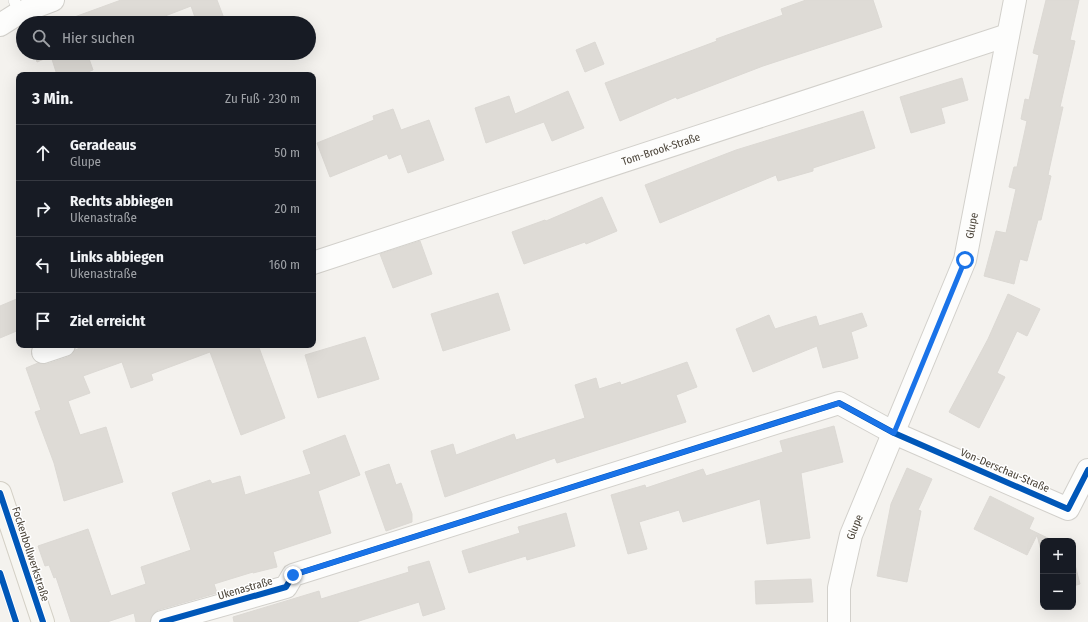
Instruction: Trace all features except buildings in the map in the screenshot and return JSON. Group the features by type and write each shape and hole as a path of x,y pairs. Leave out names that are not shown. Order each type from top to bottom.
{"main road":[{"name":"Fockenbollwerkstraße","path":"0,493 43,622"}],"street":[{"path":"0,25 16,7 53,0"},
{"name":"Glupe","path":"839,622 839,588 851,536 965,260 1015,0"},
{"name":"Tom-Brook-Straße","path":"316,262 1008,35"},
{"path":"43,352 55,348"},
{"name":"Ukenastraße","path":"162,622 286,587 293,575 839,403 894,433"},
{"name":"Von-Derschau-Straße","path":"894,433 1068,509 1088,470"}],"cycle path":[{"path":"162,622 286,587 293,575 839,403 894,433 1068,509 1088,470"},
{"path":"0,493 43,622"},
{"path":"0,573 16,622"}],"route":[{"path":"293,575 600,477 839,403 894,433 965,260"}]}
